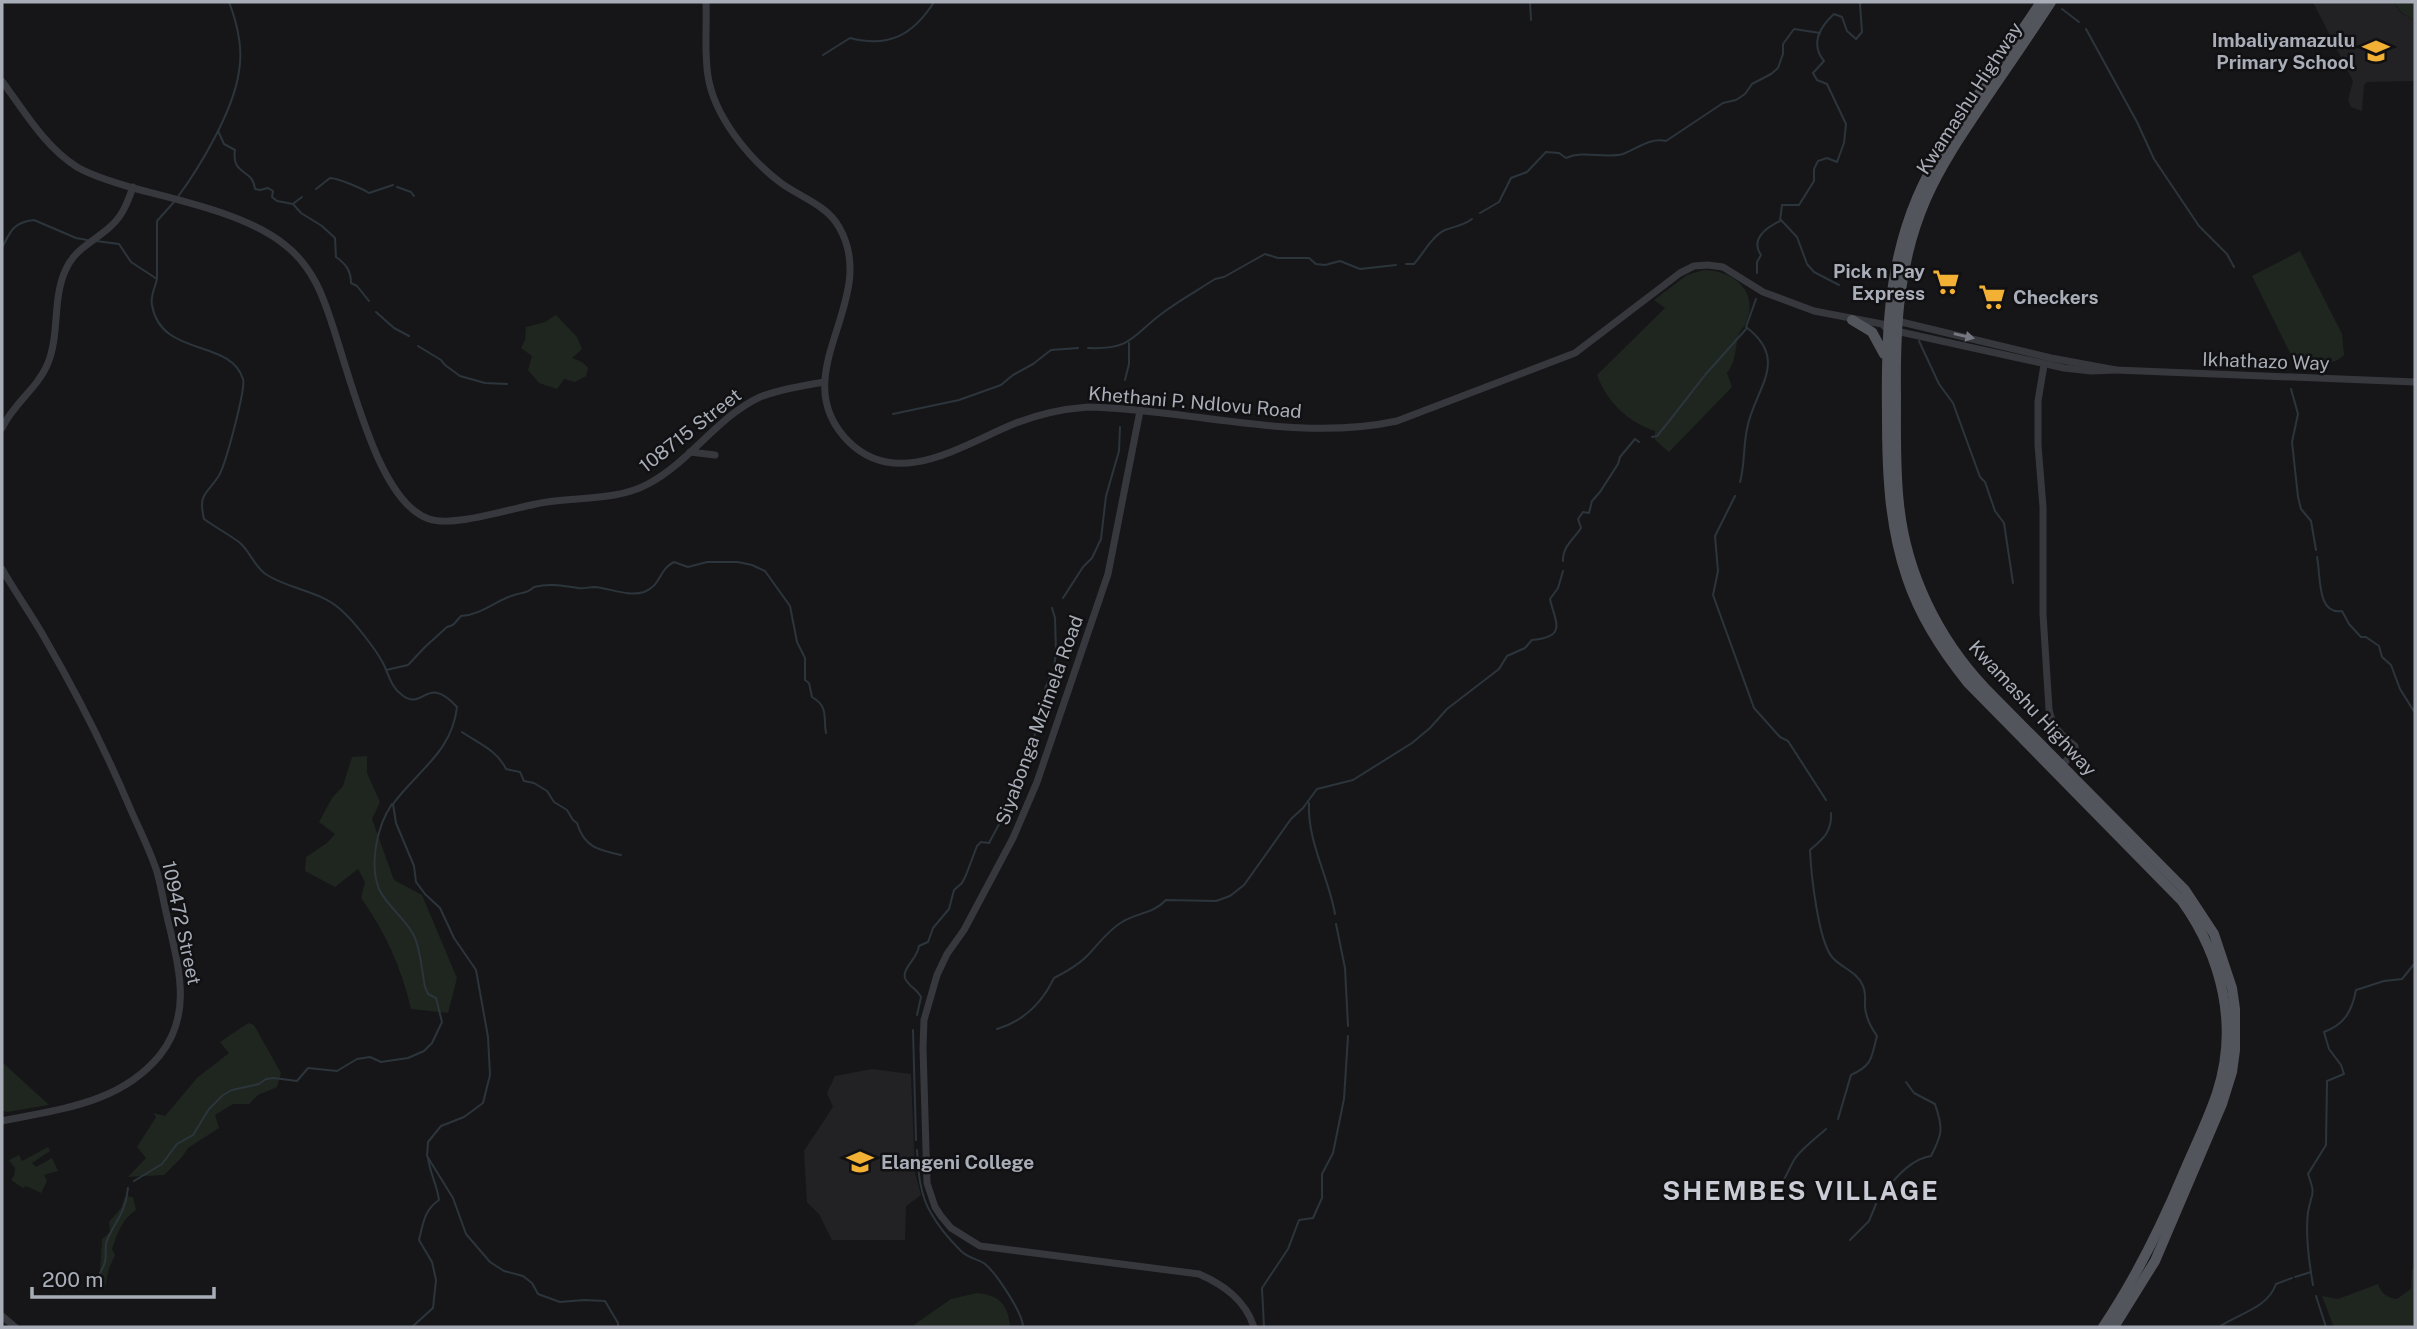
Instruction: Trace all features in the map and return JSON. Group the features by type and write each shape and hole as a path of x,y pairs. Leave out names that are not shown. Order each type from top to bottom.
{"main road":[{"name":"Kwamashu Highway","path":"2041,2 1948,140 1917,196 1899,247 1892,282 1886,361 1887,467 1892,517 1907,580 1926,622 1944,651 1968,683 2182,901 2208,944 2223,990 2227,1028 2222,1073 2212,1118 2155,1261 2114,1327"},
{"name":"Kwamashu Highway","path":"2051,2 1950,153 1930,190 1905,261 1890,325 1899,504 1907,549 1935,619 1962,663 2185,890 2214,934 2232,988 2236,1030 2232,1072 2155,1239 2127,1292 2103,1327"},
{"path":"1852,320 1872,332 1883,349 1886,361"}],"street":[{"name":"Khethani P. Ndlovu Road","path":"706,2 707,74 718,107 744,145 772,176 833,218 846,245 851,265 850,288 828,355 824,382 828,408 844,436 852,444 868,454 898,463 928,461 1015,423 1057,410 1088,407 1320,429 1345,429 1397,421 1575,352 1680,273 1702,265 1723,267 1763,292 1798,306 1852,320 1890,325"},
{"name":"108715 Street","path":"2,81 54,148 95,176 249,224 267,233 298,256 310,271 323,299 352,389 377,453 398,492 411,509 429,519 446,520 641,488 659,477 762,396 824,382"},
{"path":"2,428 10,413 38,381 49,361 62,280 72,258 104,232 123,211 132,187"},
{"name":"Ikhathazo Way","path":"1890,325 2044,365 2091,371 2415,382"},
{"name":"Ikhathazo Way","path":"1890,325 2116,370"},
{"path":"2044,365 2038,401 2038,445 2043,507 2042,612 2049,709 2055,729 2075,746 2076,750 2062,766"},
{"name":"Siyabonga Mzimela Road","path":"1140,411 1108,574 1034,789 1013,838 964,930 947,954 928,1000 923,1048 928,1183 935,1207 951,1228 980,1246 1199,1274 1228,1289 1246,1310 1254,1327"},
{"path":"690,452 715,455"},
{"name":"109472 Street","path":"2,569 46,640 98,734 141,831 156,871 182,994 179,1017 171,1039 143,1073 106,1097 2,1121"},
{"path":"2,1317 15,1327"}],"shaded area":[{"name":"Imbaliyamazulu Primary School","path":"2313,2 2394,2 2400,12 2415,21 2415,81 2367,82 2364,85 2362,111 2351,107 2348,100 2353,81"},
{"path":"2394,2 2415,2 2415,21 2401,12"},
{"path":"2300,251 2342,334 2344,355 2326,364 2305,364 2293,359 2252,276"},
{"path":"1704,270 1725,274 1741,285 1747,293 1749,312 1739,334 1734,360 1727,373 1732,387 1669,452 1655,440 1655,431 1620,410 1606,394 1597,375 1665,308 1654,300 1687,275"},
{"path":"556,315 577,337 582,349 572,358 588,368 586,376 575,382 564,379 557,389 539,383 528,370 532,356 521,348 526,327 545,322"},
{"path":"367,756 367,773 380,802 372,819 394,880 422,895 457,978 448,1013 411,1009 392,951 361,898 365,882 358,869 335,887 305,871 306,857 335,834 319,822 332,798 343,786 352,757"},
{"path":"248,1023 254,1025 281,1073 277,1087 258,1095 249,1104 233,1104 215,1115 219,1128 188,1148 164,1175 128,1177 146,1158 137,1147 156,1117 153,1113 165,1116 197,1078 229,1053 220,1042"},
{"path":"2,1062 49,1105 7,1112 2,1110"},
{"name":"Elangeni College","path":"872,1069 911,1074 915,1173 921,1195 906,1206 905,1240 832,1240 819,1214 807,1202 804,1151 833,1107 827,1093 835,1076"},
{"path":"48,1147 50,1151 32,1163 36,1167 52,1158 58,1171 44,1175 47,1181 41,1193 26,1186 23,1188 11,1180 15,1168 9,1160 19,1155 22,1161"},
{"path":"125,1196 133,1197 136,1210 121,1227 112,1249 115,1255 105,1287 99,1286 102,1239 110,1232 109,1222 121,1208"},
{"path":"2415,1268 2415,1327 2334,1327 2322,1296 2338,1299 2378,1284 2390,1298 2397,1299 2411,1289 2412,1270"},
{"path":"977,1293 991,1296 1001,1302 1007,1312 1010,1327 911,1327 951,1299"}],"waterway":[{"path":"177,198 215,138 236,86 240,45 229,2"},
{"path":"823,55 850,38 877,41 899,36 917,23 934,2"},
{"path":"1530,2 1531,20"},
{"path":"1757,273 1757,262 1761,255 1758,239 1780,221 1782,205 1799,205 1814,181 1814,169 1818,161 1827,158 1837,162 1844,143 1846,124 1827,84 1817,80 1813,73 1824,61 1817,42 1821,30 1834,14 1842,17 1847,31 1856,39 1862,32 1862,2"},
{"path":"2062,9 2079,22"},
{"path":"1480,213 1499,202 1511,178 1527,172 1546,152 1559,153 1566,158 1580,155 1616,155 1649,142 1666,141 1723,103 1736,100 1745,94 1752,84 1778,68 1783,44 1794,29 1820,33"},
{"path":"2086,29 2154,159 2199,226 2227,254 2234,267"},
{"path":"218,131 224,144 235,150 236,164 250,178 255,189 268,188 273,191 272,197 277,201 293,204 335,238 336,257 347,268 351,283 357,286 369,301"},
{"path":"316,189 330,178 369,193 393,185"},
{"path":"397,187 411,192 414,196"},
{"path":"294,203 302,197"},
{"path":"96,241 119,244 131,262 157,279 157,221 174,202"},
{"path":"1406,264 1414,264 1440,233 1472,219"},
{"path":"1780,219 1797,237 1807,264 1814,272 1839,285"},
{"path":"2,248 13,228 34,220 87,240"},
{"path":"1088,348 1123,344 1183,299 1215,279 1224,277 1265,254 1278,258 1309,258 1316,264 1325,265 1340,261 1360,269 1396,265"},
{"path":"157,279 152,305 158,322 168,333 181,341 225,358 236,366 243,379 238,412 225,459 218,477 203,499 204,519 239,542 267,575 323,598 340,609 369,642 393,685 402,695 416,699 438,693 447,697 457,707 454,723 441,749 393,804 396,823 414,866 416,882 440,908 454,938 476,970 488,1037 490,1075 483,1103 464,1117 441,1126 428,1142 427,1156 453,1198 466,1234 490,1262 504,1271 523,1276 532,1283 538,1294 560,1302 605,1301 618,1327"},
{"path":"1740,482 1747,429 1768,364 1766,352 1759,340 1746,327 1756,299"},
{"path":"376,312 394,328 409,336"},
{"path":"1652,437 1657,436 1705,375 1747,328"},
{"path":"1919,341 1939,384 1953,403 1980,477 1985,482 1995,511 2004,523 2013,583"},
{"path":"1125,380 1129,364 1129,343"},
{"path":"418,346 460,376 485,383 507,384"},
{"path":"893,414 959,400 1001,385 1051,350 1078,348"},
{"path":"2291,389 2298,414 2292,442 2298,497 2301,509 2311,521 2316,550"},
{"path":"1063,598 1092,558 1101,539 1106,496 1119,451 1120,427"},
{"path":"1563,561 1566,547 1581,528 1578,519 1583,512 1589,513 1592,501 1620,457 1635,439 1639,442"},
{"path":"1735,496 1715,536 1718,571 1713,595 1754,708 1780,737 1788,741 1826,800"},
{"path":"2317,557 2321,592 2328,607 2334,611 2342,611 2361,637 2366,637 2379,646 2382,657 2391,665 2400,689 2415,713"},
{"path":"386,670 408,665 461,616 475,613 534,587 594,587 638,593 650,589 674,562 688,567 707,562 738,562 765,571 790,606 797,642 805,658 805,680 809,683 812,697 823,709 826,733"},
{"path":"997,1029 1024,1016 1044,995 1054,978 1079,963 1122,922 1156,908 1166,900 1216,901 1230,896 1244,885 1291,819 1317,789 1353,780 1412,743 1447,709 1499,669 1507,656 1525,648 1532,640 1551,636 1555,632 1556,621 1550,599 1558,588 1563,571"},
{"path":"917,1015 921,997 906,981 906,970 919,946 928,942 933,928 949,909 954,890 962,883 977,846 981,842 989,843 1018,789 1028,751 1046,708 1045,689 1054,668 1056,653 1055,618 1052,608"},
{"path":"462,732 492,752 506,769 520,772 524,781 534,783 547,791 554,802 567,810 593,846 621,855"},
{"path":"1309,803 1311,831 1335,914"},
{"path":"134,1181 162,1164 177,1144 193,1135 209,1109 232,1090 259,1084 266,1079 297,1081 308,1068 337,1071 357,1059 370,1057 381,1062 408,1058 424,1051 432,1043 442,1022 436,998 428,994 425,987 419,950 412,931 387,902 376,879 376,845 382,823 392,804"},
{"path":"1831,813 1828,830 1810,850 1819,922 1832,957 1857,977 1863,986 1867,1015 1877,1036 1867,1064 1851,1075 1838,1119"},
{"path":"1336,924 1345,968 1348,1026"},
{"path":"2313,1285 2307,1230 2313,1190 2308,1174 2326,1145 2327,1081 2344,1074 2329,1049 2324,1032 2346,1016 2356,990 2384,981 2402,979 2415,963"},
{"path":"913,1030 916,1140"},
{"path":"1264,1327 1262,1288 1288,1249 1299,1220 1313,1218 1322,1198 1322,1174 1333,1153 1344,1099 1348,1036"},
{"path":"1882,1194 1910,1165 1931,1156 1940,1136 1935,1104 1914,1093 1906,1082"},
{"path":"1778,1187 1796,1157 1826,1129"},
{"path":"917,1150 922,1191 934,1218 961,1251 985,1264 996,1276 1014,1303 1023,1327"},
{"path":"412,1327 433,1308 436,1280 432,1262 419,1240 427,1213 439,1200 428,1158"},
{"path":"100,1273 106,1259 107,1240 123,1210 128,1188"},
{"path":"1850,1240 1869,1221 1876,1204"},
{"path":"2295,1277 2311,1272"},
{"path":"2219,1327 2259,1305 2276,1284 2292,1278"},
{"path":"2316,1296 2326,1327"}],"place":[{"name":"Imbaliyamazulu Primary School","path":"2376,51"},
{"name":"Pick n Pay Express","path":"1946,282"},
{"name":"Checkers","path":"1992,297"},
{"name":"Elangeni College","path":"860,1162"}],"district":[{"name":"SHEMBES VILLAGE","path":"1801,1190"}]}
